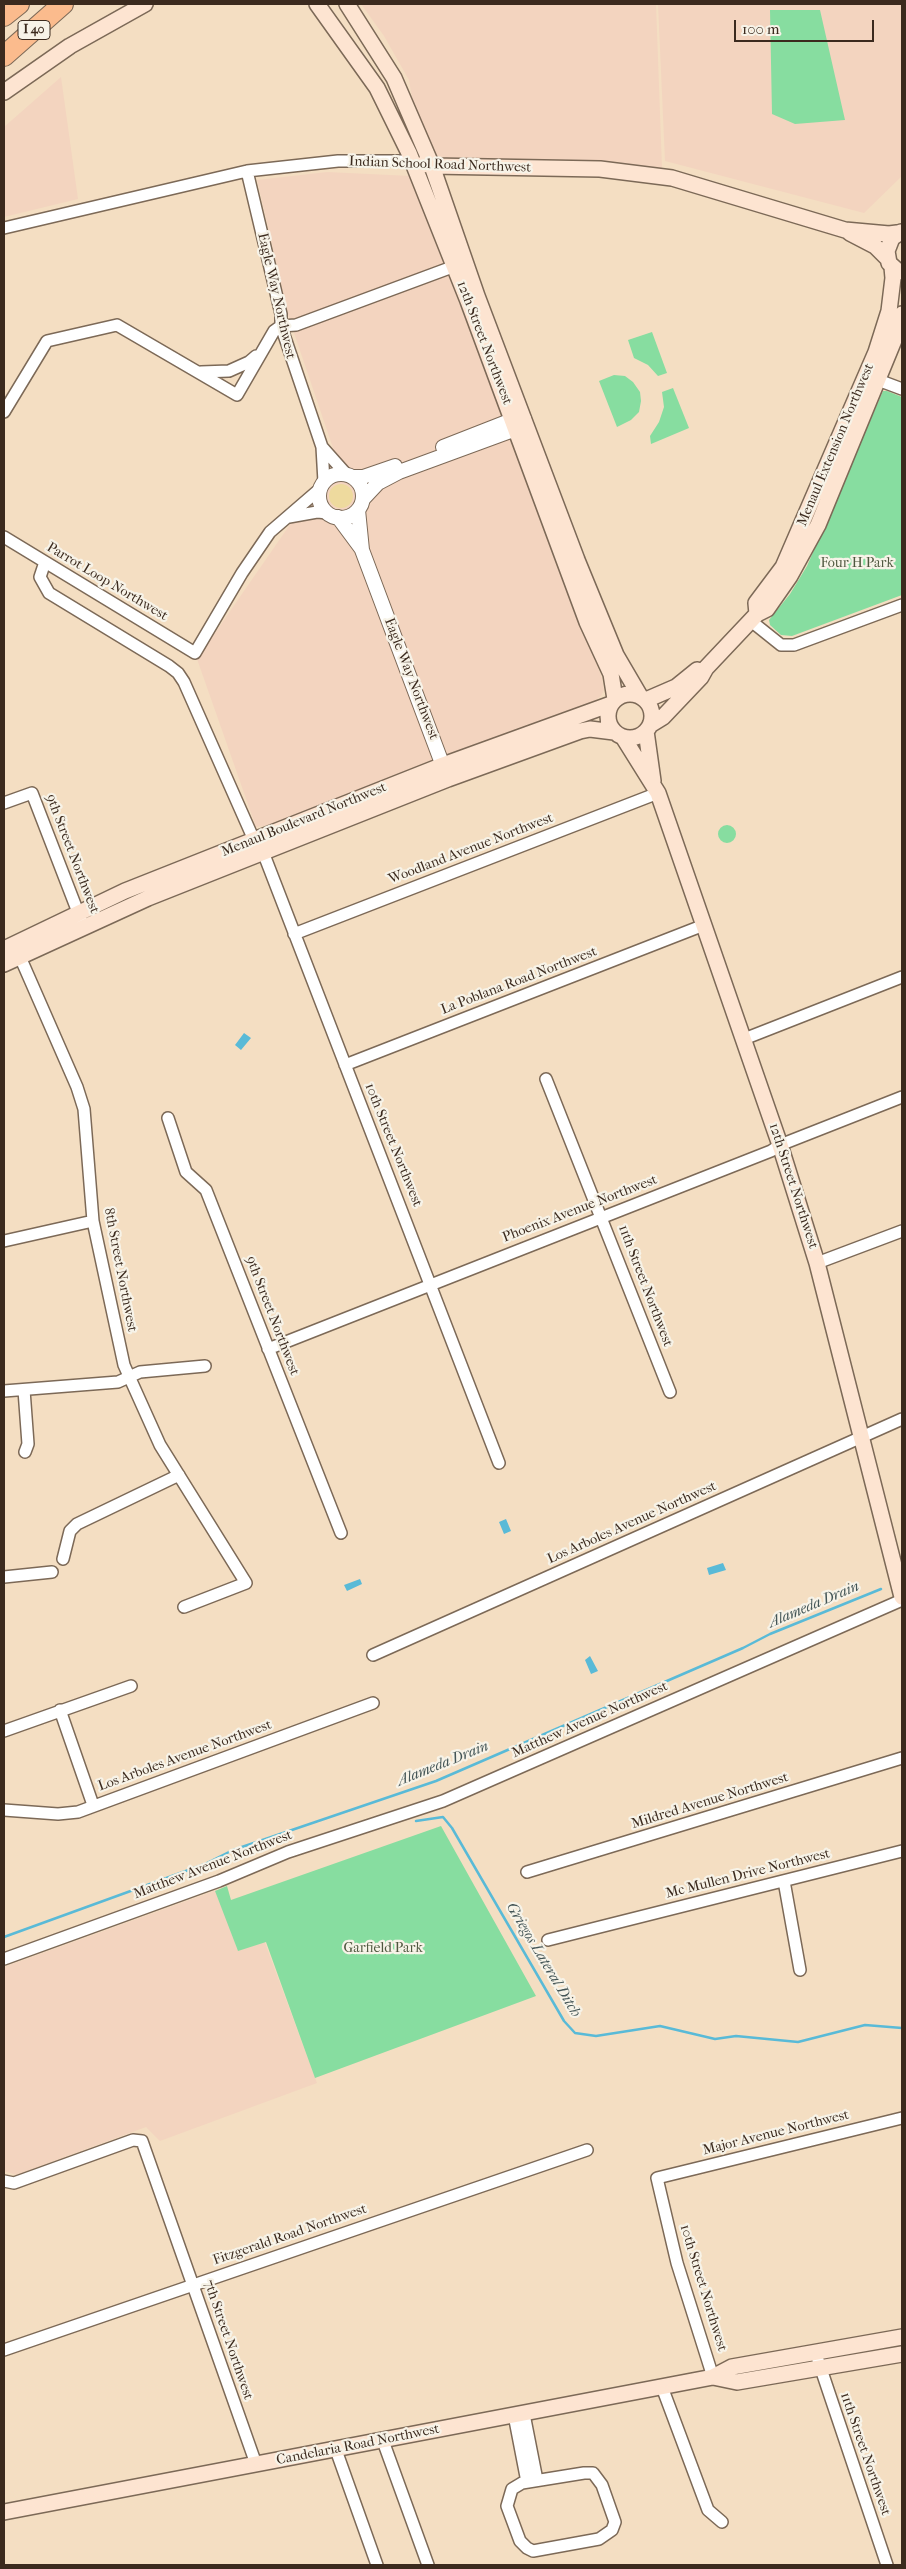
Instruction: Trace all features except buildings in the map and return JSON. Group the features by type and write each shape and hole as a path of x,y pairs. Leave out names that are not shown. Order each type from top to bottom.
{"highway":[{"name":"I 40","path":"4,16 18,4"},
{"name":"I 40","path":"4,56 63,4"}],"main road":[{"path":"4,92 70,46 146,4"},
{"name":"12th Street Northwest","path":"317,4 377,88 412,161 518,423 616,655 643,698"},
{"name":"12th Street Northwest","path":"347,4 394,78 432,166 587,622 611,674 613,702"},
{"name":"Indian School Road Northwest","path":"412,161 432,166 600,169 672,178 845,230 875,246 894,266"},
{"name":"Indian School Road Northwest","path":"845,230 889,234 900,232"},
{"name":"Menaul Extension Northwest","path":"754,617 756,603 783,567 876,352 889,311 893,278 894,266 888,244 900,232"},
{"name":"Menaul Extension Northwest","path":"754,617 767,609 790,576 818,525 897,333 902,314"},
{"path":"446,772 590,729 634,738 663,717 754,617"},
{"path":"618,735 607,719 613,702 629,694 643,698 667,692 694,671 706,668"},
{"path":"643,698 651,710 648,728"},
{"name":"Menaul Boulevard Northwest","path":"4,964 13,949 81,920 148,898 263,852 613,702"},
{"name":"12th Street Northwest","path":"648,728 656,789 744,1039 817,1263 902,1598"},
{"name":"12th Street Northwest","path":"618,735 656,789"},
{"name":"Menaul Boulevard Northwest","path":"81,920 125,891 254,840 446,772"},
{"name":"Candelaria Road Northwest","path":"4,2512 519,2415 713,2377 732,2367 902,2337"},
{"name":"Candelaria Road Northwest","path":"713,2377 737,2382 820,2366 902,2354"}],"street":[{"name":"Indian School Road Northwest","path":"4,228 247,171 338,161 412,161"},
{"name":"Eagle Way Northwest","path":"247,171 281,314 280,326 322,447 322,485"},
{"path":"4,412 47,341 118,325 237,395 262,350 274,331 280,326 296,325 455,266"},
{"path":"198,372 218,373 239,368 262,350"},
{"path":"878,380 902,389"},
{"path":"287,517 334,475 373,474 518,423"},
{"path":"287,517 317,512 346,517 378,483 518,423"},
{"name":"Eagle Way Northwest","path":"322,447 349,476"},
{"path":"349,476 361,487 360,504"},
{"path":"322,485 320,502 333,515"},
{"name":"Eagle Way Northwest","path":"360,504 362,550 446,772"},
{"name":"Eagle Way Northwest","path":"333,515 362,550"},
{"name":"Parrot Loop Northwest","path":"4,536 195,653 270,532 287,517"},
{"name":"10th Street Northwest","path":"45,562 40,577 49,593 178,673 254,840 263,852 499,1463"},
{"path":"754,617 781,645 794,645 902,605"},
{"name":"Woodland Avenue Northwest","path":"294,934 656,789"},
{"name":"9th Street Northwest","path":"4,803 32,793 81,920"},
{"name":"La Poblana Road Northwest","path":"345,1065 704,925"},
{"name":"8th Street Northwest","path":"13,949 77,1087 84,1109 93,1221 120,1349 129,1378 160,1444 246,1583 184,1607"},
{"path":"744,1039 902,977"},
{"name":"11th Street Northwest","path":"546,1079 670,1392"},
{"name":"Phoenix Avenue Northwest","path":"268,1349 431,1283 771,1151 780,1145 902,1097"},
{"name":"9th Street Northwest","path":"168,1118 186,1172 206,1190 341,1532"},
{"path":"4,1241 93,1221"},
{"path":"817,1263 902,1231"},
{"path":"4,1391 118,1382 140,1372 205,1366"},
{"path":"24,1390 28,1444 24,1452"},
{"name":"Los Arboles Avenue Northwest","path":"374,1655 902,1419"},
{"path":"63,1559 70,1531 77,1524 179,1475"},
{"path":"4,1577 52,1572"},
{"name":"Matthew Avenue Northwest","path":"4,1959 219,1881 288,1852 443,1801 902,1598"},
{"path":"4,1731 131,1686"},
{"name":"Los Arboles Avenue Northwest","path":"4,1810 58,1814 78,1812 373,1704"},
{"path":"60,1710 93,1805"},
{"name":"Mildred Avenue Northwest","path":"527,1872 902,1758"},
{"name":"Mc Mullen Drive Northwest","path":"548,1940 902,1852"},
{"path":"784,1881 800,1970"},
{"name":"Major Avenue Northwest","path":"657,2178 902,2118"},
{"name":"7th Street Northwest","path":"4,2182 14,2184 133,2140 142,2141 256,2464"},
{"name":"Fitzgerald Road Northwest","path":"4,2350 587,2150"},
{"name":"10th Street Northwest","path":"657,2178 677,2263 713,2377"},
{"name":"11th Street Northwest","path":"814,2352 887,2565"},
{"path":"662,2387 708,2510 722,2522"},
{"path":"519,2415 532,2481"},
{"path":"383,2441 428,2565"},
{"path":"336,2450 377,2565"},
{"path":"593,2473 602,2485 615,2522 612,2530 599,2539 533,2551 527,2548 520,2541 507,2506 512,2489 532,2481 593,2473"}],"shaded area":[{"path":"361,4 656,4 662,168 439,158 435,154 413,104 409,80 384,36"},
{"path":"658,4 902,4 902,176 864,213 665,161"},
{"path":"61,77 78,199 4,217 4,127"},
{"path":"327,172 411,176 602,678 604,690 601,696 589,705 451,753 271,825 256,827 197,659 318,484 333,448 289,318 257,180"},
{"path":"217,1890 237,1949 264,1940 317,2083 160,2141 146,2127 16,2175 4,2171 4,1967"}],"green space":[{"path":"770,10 820,10 845,120 795,124 772,114"},
{"path":"652,332 667,373 658,376 648,365 634,358 628,340"},
{"path":"614,375 625,376 633,382 640,392 641,401 639,412 631,420 617,427 599,381"},
{"path":"673,388 689,428 651,444 650,436 659,422 664,407 662,392"},
{"name":"Four H Park","path":"883,391 902,397 902,595 792,636 781,635 770,625 769,620 790,594 807,566"},
{"path":"723,825 731,825 736,830 734,841 723,843 718,838 718,830"},
{"name":"Garfield Park","path":"441,1826 536,1996 315,2078 266,1942 238,1951 215,1891 227,1886 231,1900"}],"sand":[{"path":"341,484 350,487 353,496 350,505 341,508 332,505 329,496 332,487"}],"water":[{"path":"244,1033 251,1038 241,1050 235,1045"},
{"path":"506,1519 511,1531 504,1534 499,1522"},
{"path":"723,1563 726,1570 709,1575 707,1568"},
{"path":"360,1579 362,1584 347,1591 344,1585"},
{"path":"590,1656 598,1671 591,1674 585,1660"}],"waterway":[{"name":"Alameda Drain","path":"4,1937 205,1864 233,1850 436,1781 743,1648 770,1634 881,1589"},
{"name":"Griegos Lateral Ditch","path":"416,1821 443,1817 452,1828 564,2021 575,2033 596,2036 660,2026 715,2039 736,2036 798,2042 865,2025 902,2028"}]}
